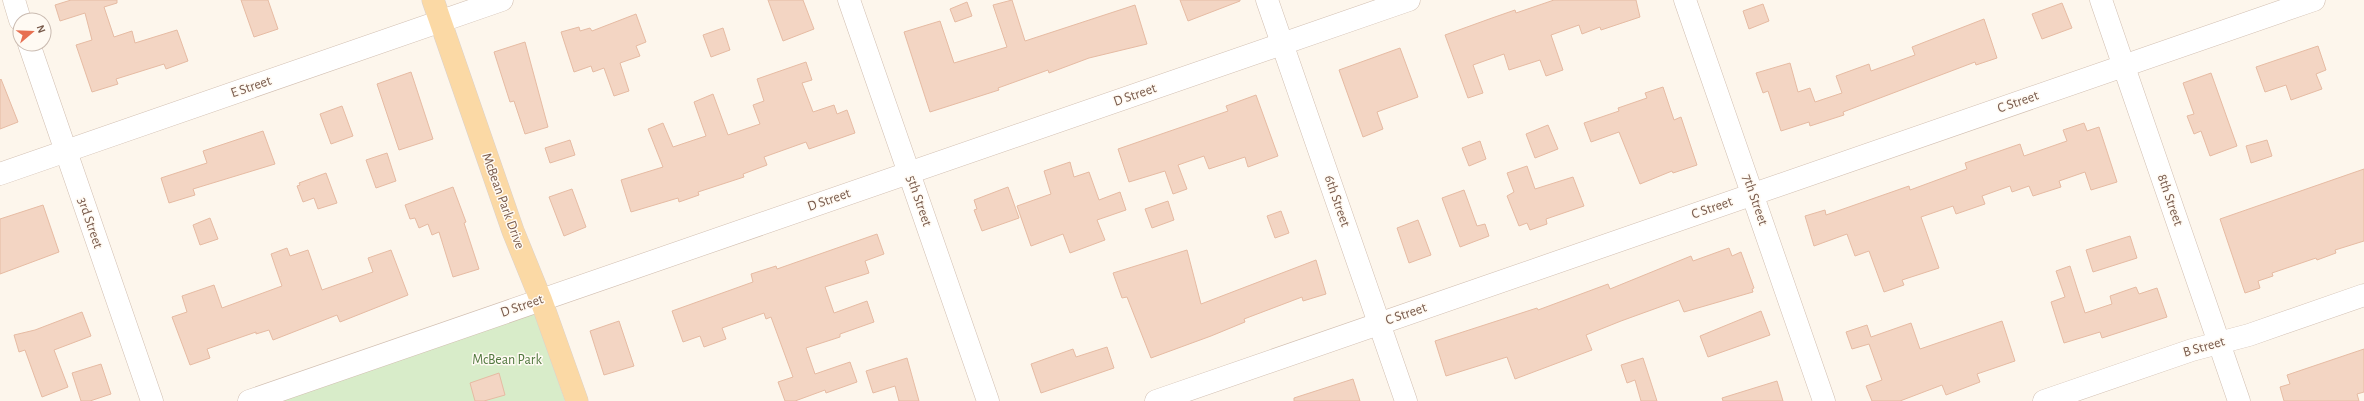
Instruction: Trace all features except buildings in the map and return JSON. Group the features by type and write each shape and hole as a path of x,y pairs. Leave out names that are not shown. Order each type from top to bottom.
{"main road":[{"name":"McBean Park Drive","path":"433,0 513,231 542,300 577,401"}],"street":[{"path":"14,0 18,12"},
{"name":"E Street","path":"0,174 502,0"},
{"name":"5th Street","path":"849,0 988,401"},
{"name":"6th Street","path":"1267,0 1406,401"},
{"name":"D Street","path":"249,401 1409,0"},
{"name":"7th Street","path":"1686,0 1824,401"},
{"name":"8th Street","path":"2101,0 2239,401"},
{"name":"C Street","path":"1156,401 2314,0"},
{"name":"3rd Street","path":"32,52 152,401"},
{"name":"B Street","path":"2044,401 2192,350 2249,335 2364,295"}],"green space":[{"name":"McBean Park","path":"533,308 565,401 261,401"}]}
